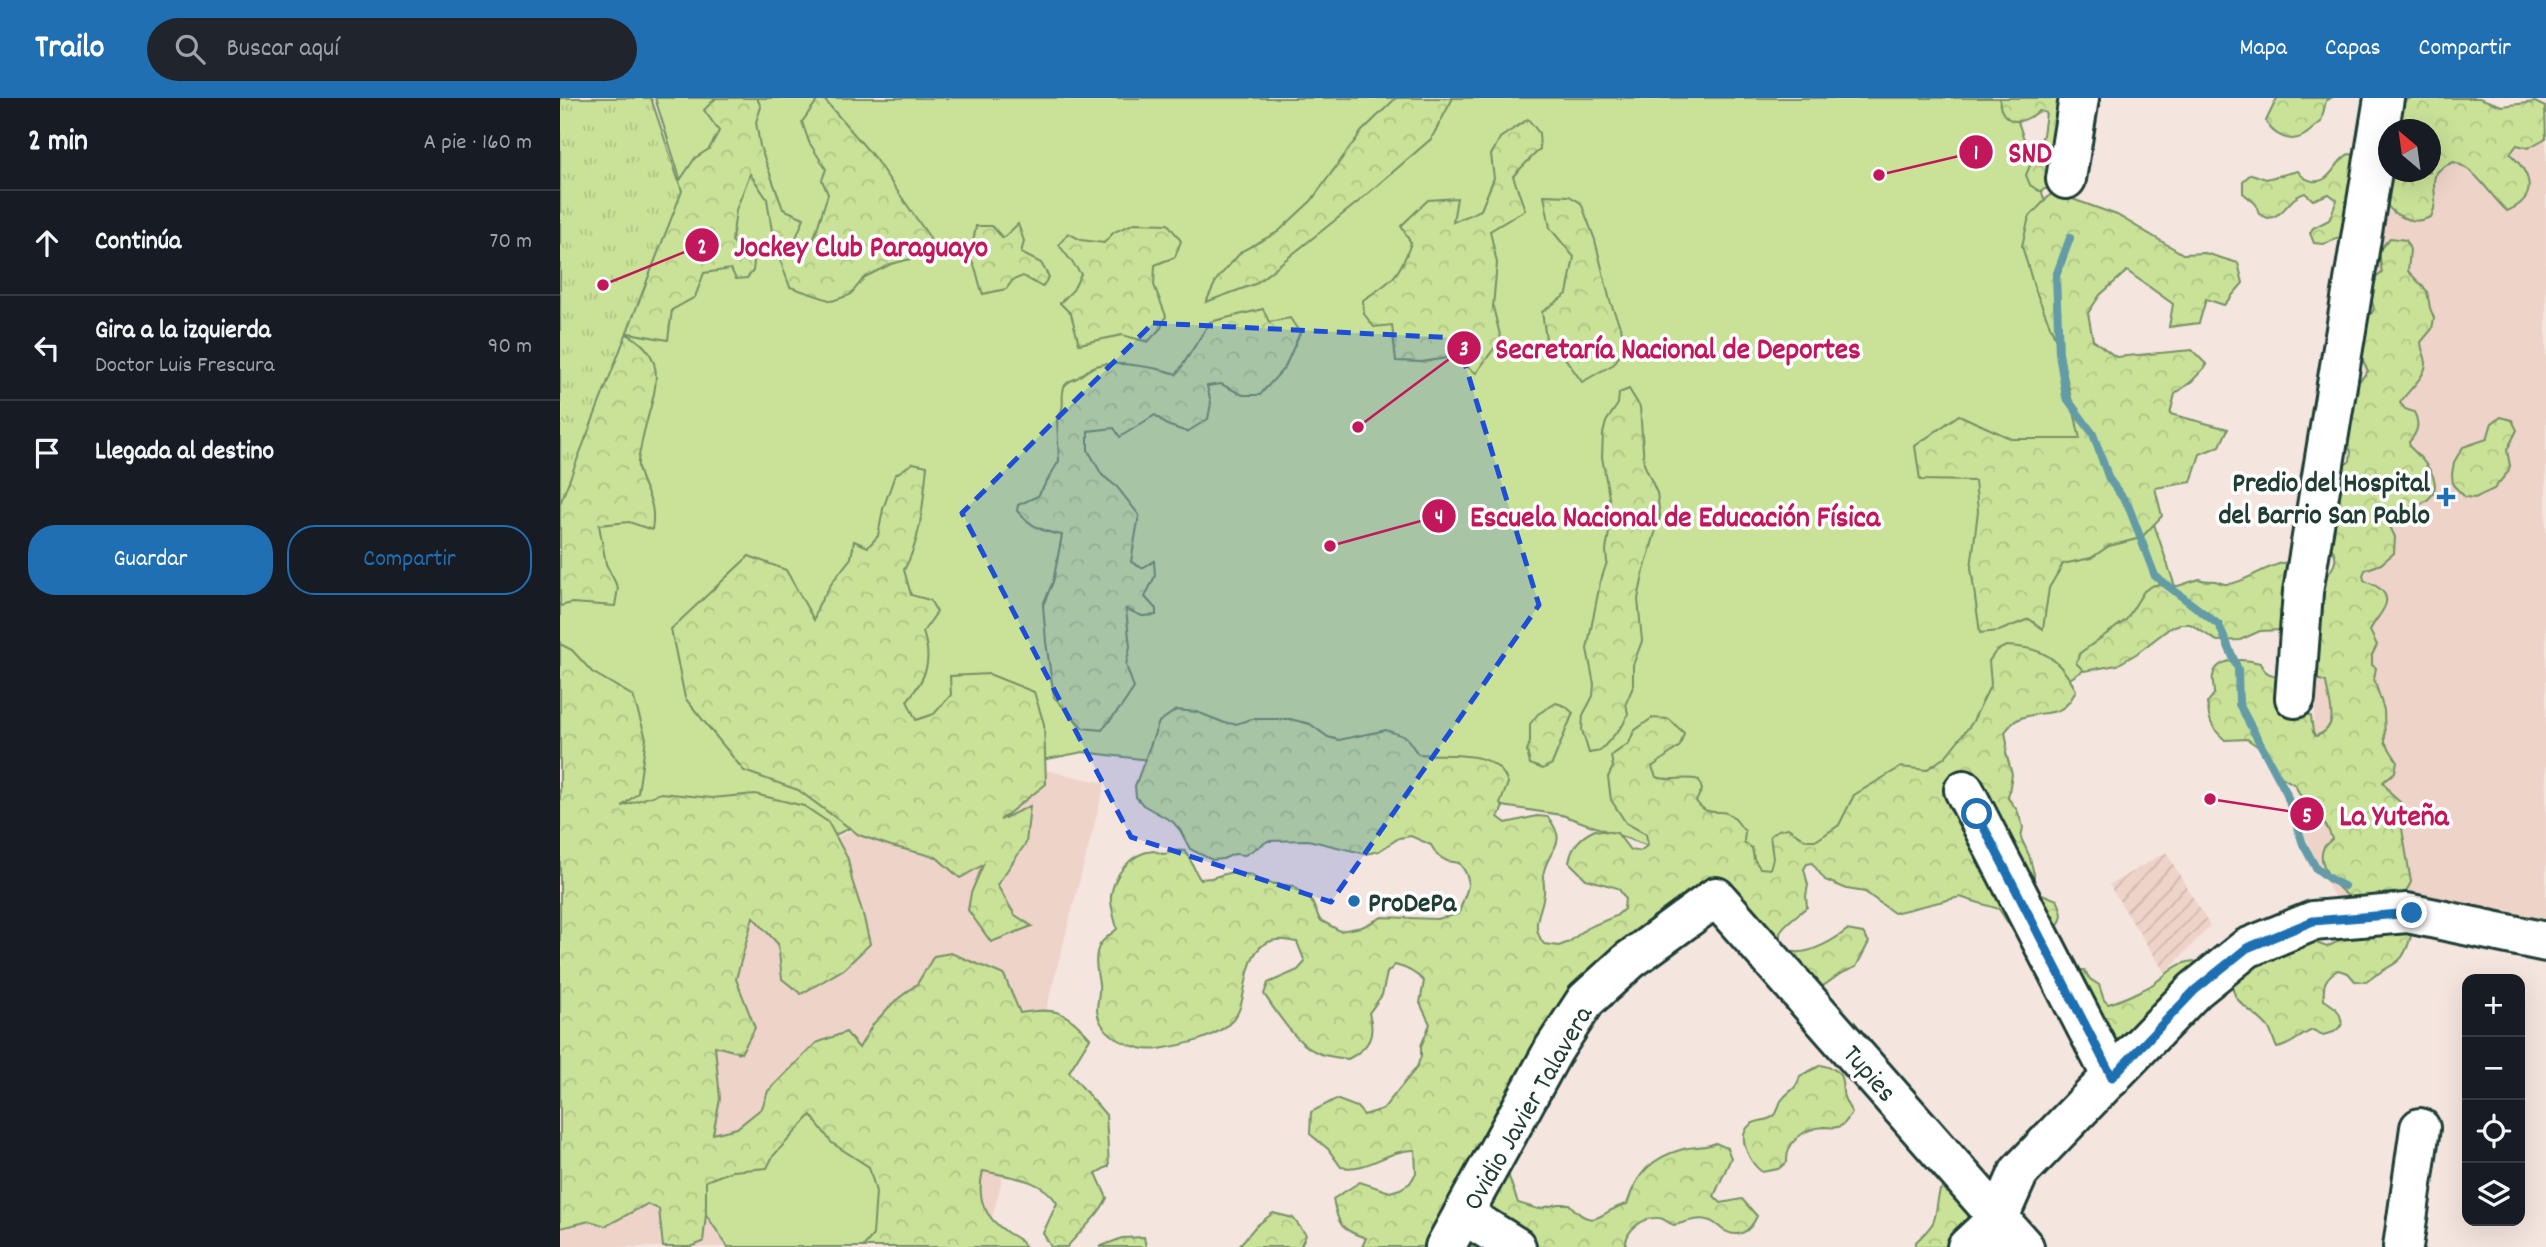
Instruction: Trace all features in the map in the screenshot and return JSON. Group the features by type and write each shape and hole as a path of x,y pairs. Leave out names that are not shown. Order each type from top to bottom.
{"street":[{"path":"2066,179 2079,98"},
{"path":"2295,698 2303,592 2384,98"},
{"path":"1964,790 2112,1077"},
{"name":"Ovidio Javier Talavera","path":"1445,1247 1554,1049 1586,1000 1630,960 1716,897"},
{"name":"Tupies","path":"1716,897 2024,1247"},
{"path":"1967,1247 1999,1217 2019,1172 2195,990 2247,948 2313,921 2412,913 2546,942"},
{"path":"2403,1247 2420,1128"},
{"path":"1463,1214 1516,1247"}],"highlighted area":[{"path":"1153,323 1457,338 1539,605 1331,902 1131,837 962,513"}],"shaded area":[{"name":"Predio del Hospital del Barrio San Pablo","path":"2403,101 2546,123 2546,925 2470,909 2334,897 2299,823 2391,182 2441,182 2441,119 2400,119"},
{"path":"999,760 1105,783 992,1218 1008,1247 560,1247 560,797 827,842"},
{"path":"2166,852 2210,926 2165,973 2109,885"}],"green space":[{"path":"560,98 651,98 682,191 560,504"},
{"path":"655,98 2010,98 2182,607 1751,883 1562,815 1388,789 1083,752 1042,760 998,757 827,839 560,794 560,515 684,191"},
{"path":"716,98 757,98 761,107 756,122 760,146 783,209 804,218 796,238 813,241 828,194 822,180 826,169 809,142 802,122 819,98 823,98 873,156 930,238 919,257 891,264 865,277 850,295 832,301 790,287 774,244 767,199 750,174 736,210 732,241 739,248 748,251 754,262 753,271 747,278 736,279 731,269 704,273 695,297 672,310 668,340 623,332 640,343 650,355 655,368 656,382 638,465 653,511 652,530 629,522 599,525 606,564 618,588 615,606 572,603 560,606 560,329 664,204 695,158 709,149 719,131 704,110"},
{"path":"1396,98 1453,98 1431,139 1358,202 1255,284 1206,302 1217,279 1242,251 1278,232 1311,201 1362,131"},
{"path":"2000,98 2059,98 2063,103 2055,180 2049,188 2039,191 2030,185 2026,175 2043,135 2046,113 2040,111 2022,121 2010,120 2002,111"},
{"path":"2277,98 2331,98 2326,101 2321,122 2303,136 2292,139 2277,134 2266,121"},
{"path":"2411,98 2479,98 2502,106 2535,102 2545,107 2546,138 2528,148 2517,145 2510,154 2527,177 2528,193 2524,199 2507,211 2477,177 2463,166 2454,162 2441,169 2441,119 2386,119 2396,105"},
{"path":"1528,119 1539,133 1540,149 1513,176 1525,210 1490,231 1497,263 1493,307 1501,339 1476,373 1453,357 1422,362 1396,361 1392,325 1374,327 1364,314 1363,300 1388,283 1403,264 1411,243 1401,226 1428,200 1457,198 1453,222 1481,210 1494,178 1491,155 1500,138"},
{"path":"2349,154 2359,156 2347,235 2324,244 2314,243 2310,233 2313,228 2329,220 2337,200 2329,194 2313,200 2305,193 2299,195 2279,214 2268,218 2259,214 2256,204 2243,193 2243,181 2251,174 2266,179 2298,171 2306,179 2319,181 2329,176"},
{"path":"2385,182 2434,182 2435,199 2431,217 2412,220 2400,216 2386,204"},
{"path":"2053,192 2117,215 2183,254 2205,253 2238,263 2243,283 2224,305 2206,299 2199,323 2169,327 2173,304 2127,271 2100,295 2088,313 2093,340 2116,357 2192,350 2207,365 2175,394 2170,414 2228,429 2220,446 2200,454 2191,482 2155,488 2162,516 2141,538 2109,546 2091,558 2063,564 2049,588 2043,629 2029,619 1999,631 1980,633 1971,568 1978,511 1975,481 1920,480 1915,446 1959,415 2012,439 2080,439 2061,352 2034,287 2022,246 2029,217"},
{"path":"1544,195 1569,196 1581,203 1595,240 1610,301 1627,344 1614,364 1582,382 1562,354 1546,339 1542,312 1567,294 1574,257 1550,228"},
{"path":"1135,223 1168,224 1181,241 1175,257 1155,265 1154,285 1166,316 1161,328 1148,342 1122,335 1079,344 1071,314 1060,303 1073,290 1081,274 1059,245 1068,233 1081,240 1104,243 1114,232"},
{"path":"1018,224 1024,241 1021,253 1041,263 1049,277 1042,287 1023,276 1013,280 1006,289 983,294 970,257 976,226 992,226 1003,238"},
{"path":"2390,238 2406,240 2410,250 2408,271 2427,291 2434,318 2432,329 2421,342 2426,361 2425,369 2400,403 2416,416 2417,428 2409,442 2410,447 2430,470 2435,486 2427,500 2390,515 2387,520 2395,537 2394,553 2381,564 2365,570 2363,575 2364,580 2379,588 2386,599 2386,605 2370,631 2377,645 2372,655 2372,665 2376,668 2374,679 2384,710 2385,742 2397,761 2395,772 2383,782 2401,803 2400,817 2411,882 2401,902 2372,904 2350,897 2326,871 2322,854 2324,846 2332,839 2310,802 2300,795 2295,785 2275,773 2266,752 2247,739 2225,740 2220,736 2212,723 2207,703 2214,694 2213,676 2220,665 2233,660 2260,663 2270,674 2285,677 2302,710 2311,716 2316,736 2329,726 2332,713 2326,682 2314,678 2318,583 2334,565 2335,555 2328,545 2341,468 2350,461 2351,452 2346,441 2355,386 2368,371 2355,344 2363,319 2372,313 2374,308 2369,293 2370,282 2382,273 2379,250"},
{"path":"1263,309 1269,322 1290,318 1300,333 1285,367 1260,395 1243,395 1221,384 1207,386 1211,403 1208,419 1187,432 1167,425 1155,415 1120,437 1114,428 1088,431 1088,450 1102,475 1117,487 1139,515 1131,562 1142,568 1154,561 1155,576 1145,597 1156,609 1156,615 1142,616 1126,609 1130,647 1126,665 1134,688 1102,730 1083,728 1054,697 1046,642 1043,605 1053,582 1062,535 1037,528 1017,511 1018,505 1038,496 1059,461 1057,418 1063,407 1064,387 1091,368 1104,364 1159,369 1177,374 1210,322"},
{"path":"1629,389 1640,407 1644,464 1657,493 1660,516 1638,599 1642,641 1633,665 1633,687 1626,703 1628,714 1623,725 1600,751 1589,753 1582,730 1583,715 1593,696 1594,684 1587,649 1600,583 1607,562 1610,526 1610,503 1602,457 1603,434 1606,422 1618,404 1619,393"},
{"path":"2501,417 2512,420 2517,430 2507,450 2510,466 2508,472 2494,489 2475,498 2465,497 2453,485 2454,462 2463,447 2487,439 2492,423"},
{"path":"913,463 927,466 918,532 904,570 911,595 930,600 937,612 923,632 927,652 926,669 919,685 907,701 916,720 934,714 951,695 950,676 989,674 1034,692 1044,724 1046,784 1000,820 1030,806 1026,843 997,885 1015,915 1032,926 991,942 968,910 971,893 983,865 960,878 936,857 859,835 798,790 744,771 685,698 671,629 749,556 786,570 814,620 818,606 851,558 854,541 868,547 878,536 883,509 895,475"},
{"path":"2288,562 2298,567 2281,630 2260,631 2240,640 2217,641 2190,624 2180,624 2170,628 2117,665 2084,671 2076,663 2080,653 2126,620 2144,591 2154,585 2178,586 2199,579 2232,583"},
{"path":"560,644 572,650 592,672 633,696 646,738 638,793 622,806 661,793 712,798 755,794 804,806 828,822 848,859 870,944 844,969 801,994 782,979 778,944 753,917 736,979 755,1028 741,1053 715,1046 720,1099 713,1134 737,1128 762,1108 768,1091 816,1043 846,1032 859,1048 873,1024 894,1002 917,984 934,956 951,953 1004,975 1020,1013 1059,1013 1074,1022 1090,1038 1069,1072 1106,1115 1109,1166 1096,1173 1107,1198 1094,1218 1067,1247 1051,1247 1043,1233 1057,1203 1051,1195 1034,1183 983,1171 981,1190 984,1206 1000,1227 1025,1247 863,1247 873,1235 876,1192 869,1167 832,1143 811,1115 773,1156 767,1168 732,1171 706,1181 703,1242 690,1247 663,1247 659,1209 647,1204 606,1226 590,1221 560,1228"},
{"path":"2006,646 2030,649 2048,656 2063,670 2076,690 2058,711 2026,716 2017,720 2005,732 2006,753 2012,774 2008,798 2017,810 2023,827 2021,838 2029,855 2034,887 2042,894 2057,900 2061,909 2061,920 2053,930 2020,935 2012,929 1999,909 1960,897 1894,913 1865,892 1847,889 1825,880 1812,863 1807,864 1804,869 1808,885 1807,907 1782,929 1780,937 1783,945 1789,950 1806,951 1847,930 1863,933 1869,942 1856,967 1840,974 1816,991 1736,911 1604,973 1584,974 1577,983 1514,1150 1508,1174 1518,1203 1538,1209 1569,1204 1586,1218 1598,1218 1627,1204 1635,1184 1654,1162 1683,1149 1716,1143 1727,1148 1731,1158 1714,1196 1721,1203 1742,1199 1757,1216 1743,1233 1733,1234 1703,1219 1674,1225 1657,1218 1638,1224 1629,1234 1626,1247 1362,1247 1366,1238 1342,1225 1333,1199 1360,1182 1390,1192 1400,1189 1410,1183 1416,1173 1415,1150 1396,1153 1370,1164 1341,1167 1328,1149 1310,1134 1311,1112 1336,1099 1357,1107 1364,1115 1383,1109 1417,1067 1421,1046 1430,1024 1420,1003 1424,981 1414,973 1395,965 1387,973 1382,995 1369,1013 1372,1028 1366,1046 1348,1059 1324,1055 1301,1042 1264,994 1268,983 1298,970 1305,962 1297,942 1276,940 1264,944 1256,952 1247,975 1242,1000 1233,1020 1226,1027 1208,1036 1188,1043 1150,1050 1120,1041 1104,1028 1099,1019 1096,958 1101,943 1117,929 1111,904 1113,888 1124,866 1145,853 1185,851 1200,879 1232,872 1252,875 1260,882 1293,886 1311,900 1320,920 1340,931 1362,927 1382,917 1437,919 1459,914 1468,888 1467,877 1459,863 1447,861 1437,855 1431,845 1411,836 1399,838 1379,851 1366,854 1308,840 1268,841 1245,855 1234,854 1212,860 1190,849 1173,822 1143,805 1136,797 1135,786 1159,722 1176,710 1197,712 1225,723 1236,724 1251,719 1290,719 1310,724 1328,737 1339,740 1386,730 1406,737 1418,754 1469,756 1493,764 1502,772 1508,783 1498,817 1506,823 1537,816 1548,817 1557,834 1558,840 1544,871 1544,893 1537,931 1544,944 1559,946 1587,928 1616,916 1624,909 1625,898 1618,888 1586,879 1569,862 1578,843 1595,830 1617,833 1630,850 1640,851 1648,845 1646,834 1626,823 1611,800 1608,777 1613,767 1611,756 1629,743 1634,731 1652,718 1669,719 1684,733 1680,746 1652,767 1656,777 1699,780 1702,790 1696,801 1710,812 1724,812 1735,819 1745,831 1744,842 1752,848 1754,859 1760,868 1770,869 1773,858 1770,836 1778,830 1788,828 1806,840 1817,840 1839,825 1854,795 1901,767 1926,770 1945,757 1972,723 1991,684 1989,661 1996,651"},
{"path":"1556,703 1573,713 1552,764 1543,769 1530,764 1527,751 1530,724 1538,714"},
{"path":"2352,924 2413,929 2401,958 2366,982 2355,981 2348,973 2338,970 2327,979 2324,1000 2337,1010 2342,1025 2334,1032 2323,1035 2313,1030 2277,1048 2268,1027 2236,997 2233,989 2235,967 2305,939 2327,947 2337,942"},
{"path":"2194,961 2197,965 2138,1027 2124,1033 2115,1042 2078,970 2084,970 2090,979 2099,985 2108,1004 2150,986 2181,964"},
{"path":"1821,1065 1839,1073 1844,1097 1852,1113 1841,1126 1817,1128 1803,1133 1793,1142 1787,1162 1778,1169 1762,1172 1746,1150 1746,1130 1753,1123 1775,1115 1781,1101 1794,1088 1800,1076"},
{"path":"824,1101 916,1237 902,1247 728,1247 690,1191"},
{"path":"1949,1184 1981,1186 1968,1247 1915,1247 1916,1242 1933,1223 1940,1190"},
{"path":"1273,1213 1293,1218 1306,1235 1300,1247 1238,1247 1255,1227"},
{"path":"1144,1237 1146,1247 1099,1247 1122,1238"}],"waterway":[{"path":"2070,238 2056,276 2059,353 2066,397 2093,434 2109,479 2128,505 2155,576 2219,625 2238,669 2239,704 2286,792 2303,844 2316,868 2344,886"}],"place":[{"name":"SND","path":"1879,175"},
{"name":"Jockey Club Paraguayo","path":"603,285"},
{"name":"Secretaría Nacional de Deportes","path":"1358,427"},
{"name":"Predio del Hospital del Barrio San Pablo","path":"2446,497"},
{"name":"Escuela Nacional de Educación Física","path":"1330,546"},
{"name":"La Yuteña","path":"2210,799"},
{"name":"ProDePa","path":"1354,901"}],"route":[{"path":"1977,814 2112,1077 2195,990 2247,948 2313,921 2412,913"}]}
